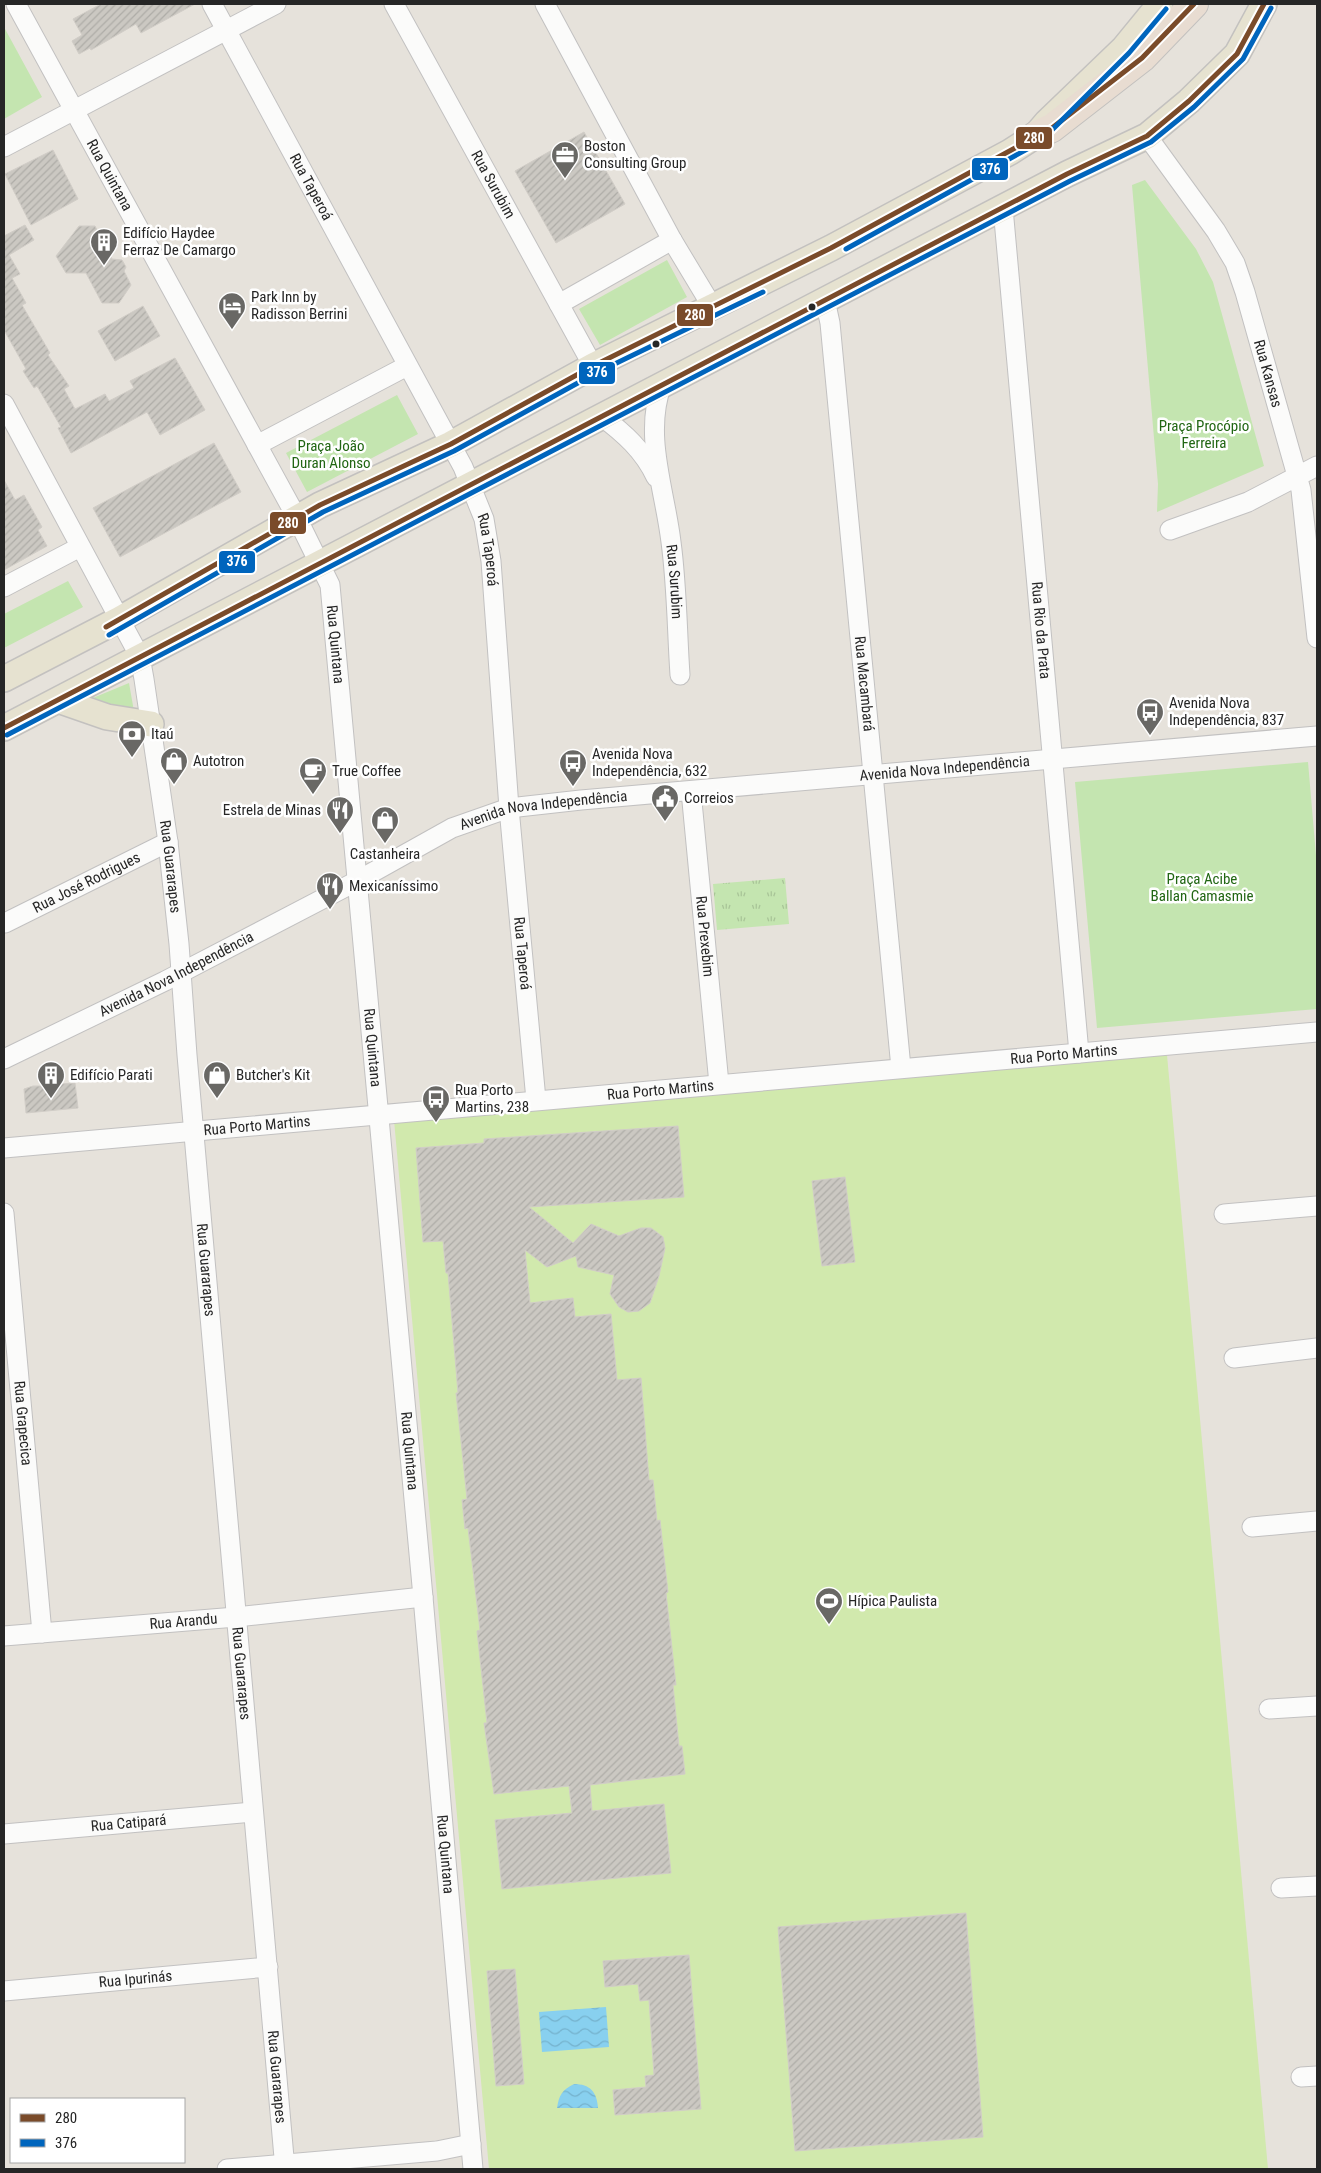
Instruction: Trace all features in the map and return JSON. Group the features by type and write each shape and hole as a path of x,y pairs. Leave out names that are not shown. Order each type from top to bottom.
{"highway":[{"path":"1035,136 1052,128 1142,58 1194,4"}],"main road":[{"path":"4,679 120,619 320,505 451,444 593,366 832,248 1035,136 1047,122 1124,48 1160,4"},
{"path":"4,728 1067,174 1147,136 1189,101 1237,54 1264,4"},
{"path":"58,700 107,717 151,724"}],"street":[{"name":"Rua Quintana","path":"16,4 297,518 330,585 423,1597 472,2158"},
{"name":"Rua Taperoá","path":"212,4 451,444 484,519 491,561 509,808 536,1100"},
{"path":"4,147 276,4"},
{"name":"Rua Surubim","path":"394,4 593,366"},
{"path":"544,4 672,240 713,308"},
{"name":"Rua Kansas","path":"1147,136 1199,206 1235,263 1245,292 1298,477 1304,510 1317,638"},
{"name":"Rua Rio da Prata","path":"1003,208 1054,758 1079,1053"},
{"path":"559,304 672,240"},
{"name":"Rua Macambará","path":"825,300 831,333 901,1068"},
{"path":"257,445 407,366"},
{"name":"Rua Surubim","path":"662,384 657,396 654,424 661,490 671,542 680,675"},
{"name":"Rua Guararapes","path":"4,404 140,657 151,724 168,842 179,944 179,972 285,2167"},
{"name":"Rua Surubim","path":"601,416 618,428 638,448 651,468 661,490"},
{"path":"1170,530 1248,502 1317,466"},
{"path":"4,587 80,547"},
{"name":"Avenida Nova Independência","path":"4,1059 179,972 357,880 452,828 509,808 1317,736"},
{"name":"Rua Prexebim","path":"691,791 719,1084"},
{"name":"Rua José Rodrigues","path":"5,923 168,842"},
{"name":"Rua Porto Martins","path":"4,1148 1317,1032"},
{"path":"1224,1214 1317,1206"},
{"name":"Rua Grapecica","path":"4,1213 42,1633"},
{"path":"1234,1358 1317,1348"},
{"path":"1252,1527 1317,1521"},
{"name":"Rua Arandu","path":"4,1636 236,1617 423,1597"},
{"path":"1269,1709 1317,1706"},
{"name":"Rua Catipará","path":"4,1834 253,1812"},
{"path":"1281,1888 1317,1886"},
{"name":"Rua Ipurinás","path":"4,1991 268,1967"},
{"path":"226,2169 285,2167 437,2151 472,2158"}],"green space":[{"path":"4,27 42,97 4,119"},
{"name":"Praça Procópio Ferreira","path":"1145,180 1196,249 1213,282 1264,466 1157,512 1158,484 1132,185"},
{"path":"667,260 687,297 600,345 579,309"},
{"name":"Praça João Duran Alonso","path":"397,395 418,434 307,492 286,453"},
{"path":"68,581 83,607 4,648 4,614"},
{"path":"129,683 135,717 88,700"},
{"name":"Praça Acibe Ballan Camasmie","path":"1308,762 1317,867 1317,1009 1097,1028 1075,782"},
{"path":"785,878 789,924 717,930 713,884"},
{"name":"Hípica Paulista","path":"1167,1055 1268,2169 489,2169 394,1120"}],"water":[{"path":"606,2007 609,2047 542,2052 539,2012"},
{"path":"574,2084 580,2084 592,2090 598,2108 557,2108 562,2093"}],"building":[{"path":"101,4 195,4 141,33 136,24 91,50 90,48 79,54 72,41 82,35 73,19"},
{"path":"584,132 625,204 556,243 515,171"},
{"path":"53,150 78,199 31,225 5,174"},
{"path":"25,225 34,240 9,255 20,274 12,278 26,303 22,305 50,353 48,355 69,386 64,389 75,409 105,394 109,401 134,388 130,381 175,358 205,410 160,435 147,412 71,453 58,428 61,427 37,386 34,388 23,371 26,369 4,330 4,236"},
{"name":"Edifício Haydee Ferraz De Camargo","path":"79,226 95,226 112,259 122,260 126,267 124,271 131,285 119,303 102,303 86,273 66,273 56,256"},
{"path":"143,306 160,336 115,361 98,331"},
{"path":"214,443 241,492 120,557 93,508"},
{"path":"4,480 15,500 24,495 42,527 38,530 47,546 4,570"},
{"name":"Edifício Parati","path":"52,1074 60,1084 75,1083 78,1108 26,1113 24,1089 42,1086 44,1079"},
{"path":"678,1126 684,1197 529,1207 573,1243 591,1224 619,1236 641,1228 651,1228 663,1237 665,1248 659,1276 650,1303 639,1311 628,1312 619,1307 610,1294 614,1275 578,1267 576,1256 547,1267 525,1250 530,1303 573,1298 575,1317 611,1314 617,1380 641,1378 649,1480 653,1480 657,1521 660,1520 676,1685 673,1685 679,1746 682,1746 685,1774 590,1785 592,1811 664,1804 671,1873 502,1889 495,1820 572,1813 569,1786 494,1794 484,1723 487,1723 477,1631 480,1630 468,1528 465,1529 462,1500 467,1499 456,1393 458,1393 448,1273 446,1273 443,1241 423,1242 416,1148 484,1143 484,1139"},
{"path":"845,1177 855,1262 822,1266 812,1181"},
{"path":"966,1913 983,2137 795,2151 778,1927"},
{"path":"689,1955 701,2109 615,2115 613,2090 646,2087 645,2076 654,2075 649,2000 640,2001 638,1984 605,1987 603,1961"},
{"path":"515,1969 524,2084 496,2086 487,1971"}],"transit line":[{"name":"280","path":"106,627 320,505 451,444 593,366 831,248 1052,128 1142,58 1194,4"},
{"name":"280","path":"4,728 1067,174 1147,136 1189,101 1237,54 1264,4"},
{"name":"376","path":"7,735 1070,181 1151,142 1194,107 1243,59 1271,8"},
{"name":"376","path":"846,249 1040,142 1129,53 1166,9"},
{"name":"376","path":"109,635 323,512 454,451 596,373 763,292"}],"place":[{"name":"Boston Consulting Group","path":"565,179"},
{"name":"Edifício Haydee Ferraz De Camargo","path":"104,266"},
{"name":"Park Inn by Radisson Berrini","path":"232,330"},
{"name":"Avenida Nova Independência, 837","path":"1150,736"},
{"name":"Itaú","path":"132,758"},
{"name":"Autotron","path":"174,785"},
{"name":"Avenida Nova Independência, 632","path":"573,787"},
{"name":"True Coffee","path":"313,795"},
{"name":"Correios","path":"665,822"},
{"name":"Estrela de Minas","path":"340,834"},
{"name":"Castanheira","path":"385,844"},
{"name":"Mexicaníssimo","path":"330,910"},
{"name":"Edifício Parati","path":"51,1099"},
{"name":"Butcher's Kit","path":"217,1099"},
{"name":"Rua Porto Martins, 238","path":"436,1123"},
{"name":"Hípica Paulista","path":"829,1625"}]}
